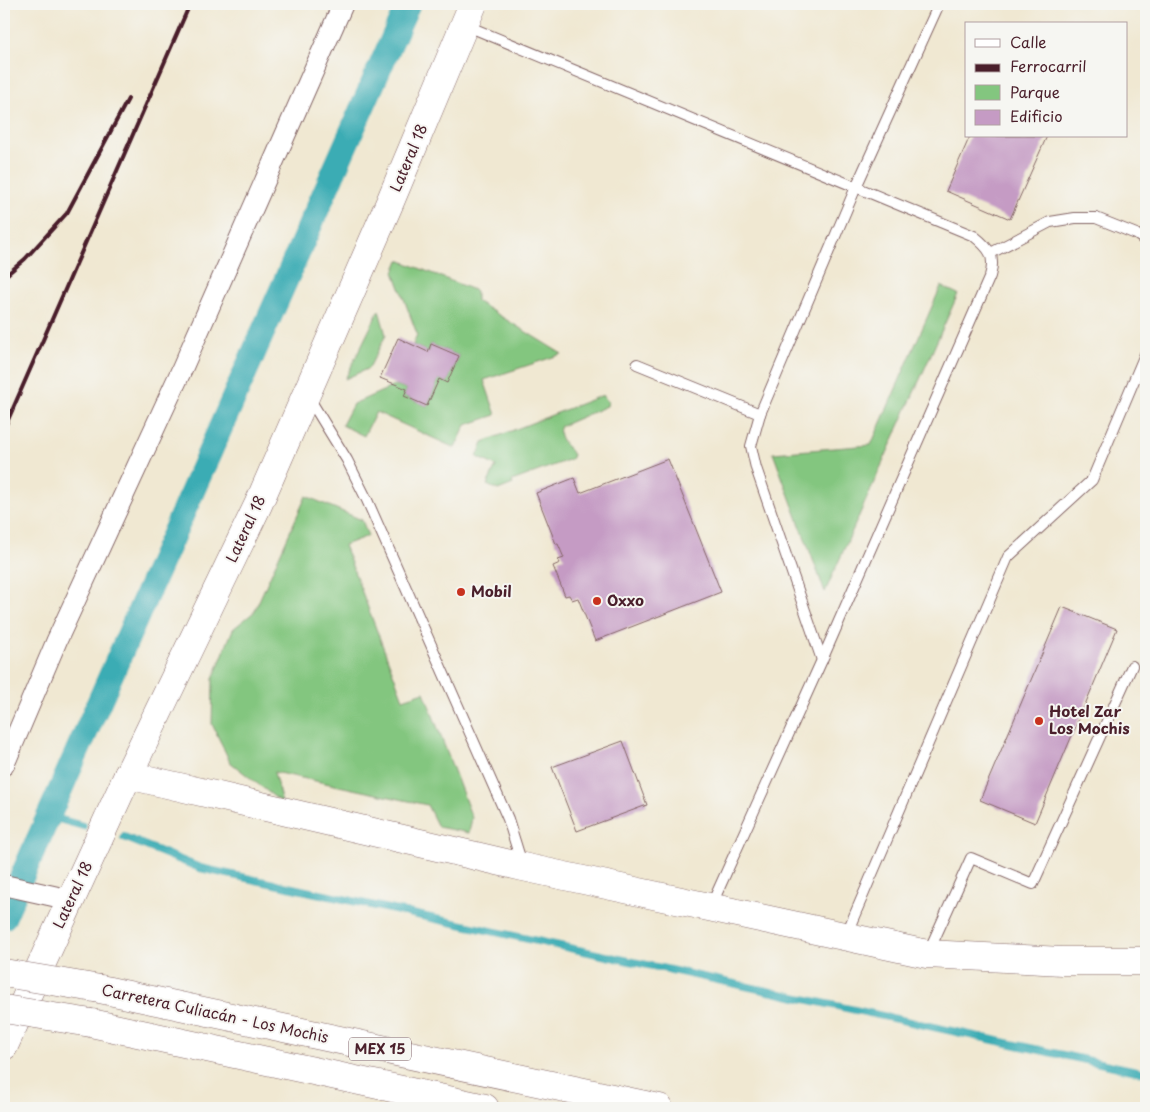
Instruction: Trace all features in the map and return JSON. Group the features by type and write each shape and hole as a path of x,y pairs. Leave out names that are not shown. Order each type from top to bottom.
{"main road":[{"name":"Lateral 18","path":"4,1046 61,898 128,775 258,505 390,202 469,14"},
{"path":"128,775 523,867 927,954 1062,961 1146,961"},
{"name":"Carretera Culiacán - Los Mochis","path":"4,973 100,989 659,1108"},
{"name":"MEX 15","path":"4,1009 91,1023 484,1108"}],"street":[{"path":"4,765 57,640 182,369 343,4"},
{"path":"4,886 61,898"}],"lane":[{"path":"822,660 756,468 751,446 760,414 856,186 939,4"},
{"path":"469,14 856,186 974,236 984,243 991,253 993,265 990,276 822,660 711,906"},
{"path":"991,253 1050,222 1075,218 1096,218 1136,234 1146,241"},
{"path":"845,936 1008,557 1092,480 1146,352"},
{"path":"637,364 760,414"},
{"path":"306,395 347,460 367,500 508,819 523,867"},
{"path":"927,954 971,858 1033,884 1132,666"}],"green space":[{"path":"399,260 476,291 476,301 562,354 484,380 496,415 466,425 455,448 376,412 364,436 342,425 353,404 396,385 407,389 404,396 427,406 439,379 447,383 459,356 431,344 428,352 413,345 417,334 394,272"},
{"path":"941,286 958,294 825,592 773,453 871,445"},
{"path":"379,310 386,335 369,368 345,379"},
{"path":"603,395 608,402 607,406 561,426 561,438 573,455 571,459 512,481 513,484 498,490 487,485 496,466 477,457 483,442"},
{"path":"306,496 362,520 368,536 344,545 403,699 424,692 472,818 469,833 438,827 427,805 274,772 282,803 230,762 212,724 213,679 233,629 254,612"}],"building":[{"path":"969,138 1046,138 1010,219 946,191"},
{"path":"398,338 428,352 431,344 459,356 447,383 439,379 427,406 404,396 407,389 380,378"},
{"path":"668,459 721,592 595,641 578,598 572,600 569,595 565,596 553,566 560,563 558,560 564,558 558,544 556,544 536,493 574,478 580,493"},
{"path":"1062,607 1117,629 1035,823 980,800"},
{"path":"623,741 647,805 577,831 552,767"}],"waterway":[{"path":"4,917 408,4"},
{"path":"48,816 83,826"},
{"path":"124,837 200,868 1146,1073"}],"railway":[{"path":"4,429 190,4"},
{"path":"4,277 25,259 67,213 128,99"}],"place":[{"name":"Mobil","path":"461,592"},
{"name":"Oxxo","path":"597,601"},
{"name":"Hotel Zar Los Mochis","path":"1039,721"}]}
